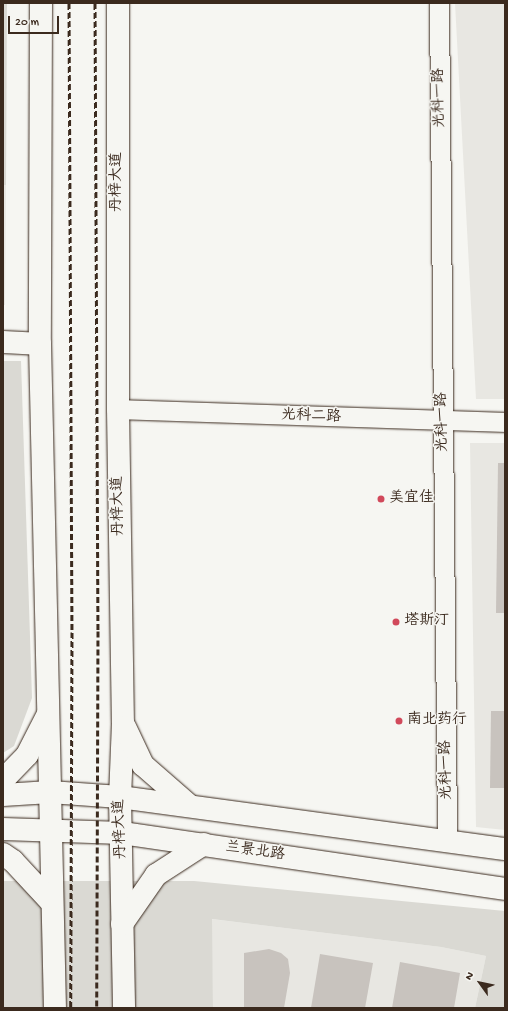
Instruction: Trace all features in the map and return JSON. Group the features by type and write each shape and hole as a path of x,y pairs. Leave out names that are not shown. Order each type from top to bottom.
{"main road":[{"path":"41,3 40,344 54,1008"},
{"name":"丹梓大道","path":"118,3 118,409 123,723 120,797 122,833 124,1008"},
{"path":"3,342 40,344"},
{"path":"3,780 27,755 48,713"},
{"path":"123,723 143,765 190,806"},
{"path":"3,795 50,792 120,797 505,849"},
{"name":"兰景北路","path":"3,829 51,829 122,833 505,889"},
{"path":"122,924 156,875 204,844"},
{"path":"3,854 13,861 52,903"}],"street":[{"name":"光科一路","path":"439,3 447,841"},
{"name":"光科二路","path":"118,409 443,422 505,422"}],"shaded area":[{"path":"3,3 7,3 6,185 3,185"},
{"path":"455,3 505,3 505,399 476,399"},
{"path":"3,185 6,185 5,305 3,305"},
{"path":"3,361 21,361 32,698 14,746 3,753"},
{"path":"470,443 505,443 505,830 476,827"},
{"path":"3,881 194,881 505,911 505,1008 475,1008 486,956 441,947 212,919 213,1008 3,1008"},
{"path":"211,919 441,947 486,956 475,1008 213,1008"}],"building":[{"path":"498,463 505,463 505,613 496,613"},
{"path":"491,711 505,711 505,788 490,788"},
{"path":"269,949 281,953 288,959 290,973 284,1008 244,1008 244,953"},
{"path":"320,954 373,963 365,1008 311,1008"},
{"path":"400,962 460,973 454,1008 392,1008"}],"railway":[{"path":"69,3 72,632 71,1008"},
{"path":"95,3 98,631 97,1008"}],"place":[{"name":"美宜佳","path":"381,499"},
{"name":"塔斯汀","path":"396,622"},
{"name":"南北药行","path":"399,721"}]}
